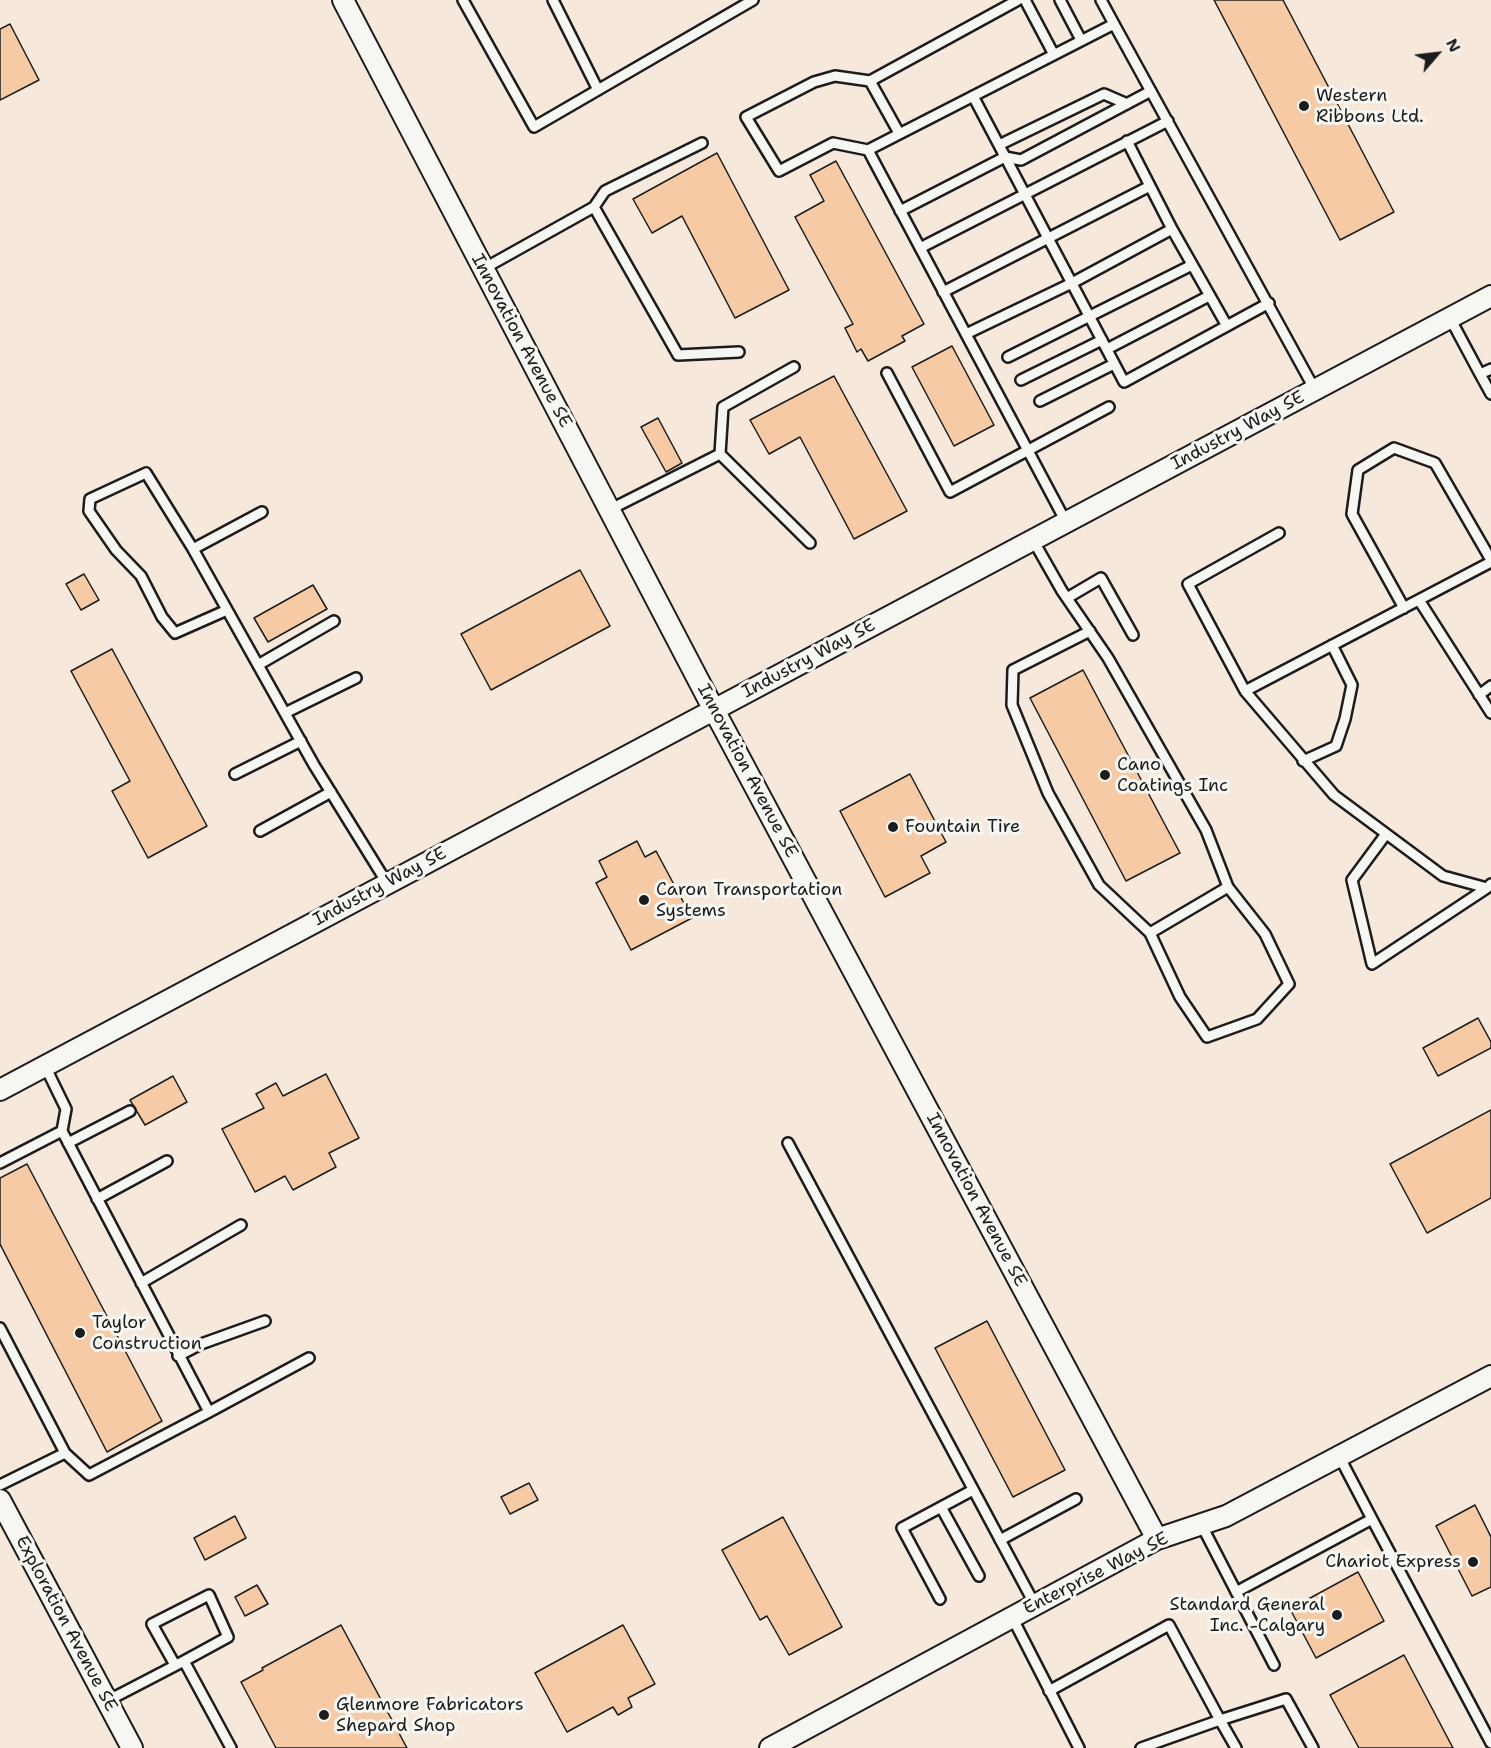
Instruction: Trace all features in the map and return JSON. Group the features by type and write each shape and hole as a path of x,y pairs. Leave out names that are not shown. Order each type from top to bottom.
{"street":[{"name":"Innovation Avenue SE","path":"343,0 714,710 1157,1539"},
{"name":"Industry Way SE","path":"0,1090 1491,296"},
{"name":"Enterprise Way SE","path":"770,1748 1157,1539 1226,1516 1491,1376"},
{"name":"Exploration Avenue SE","path":"0,1500 132,1748"}],"lane":[{"path":"463,0 534,127 753,0"},
{"path":"553,0 598,90"},
{"path":"1018,0 870,81 835,76 814,82 746,117 779,171 833,143 868,150 1053,53 1114,24"},
{"path":"1025,0 1053,53"},
{"path":"1060,0 1081,40"},
{"path":"1101,0 1315,390"},
{"path":"870,81 899,133"},
{"path":"900,211 1005,157 1021,160 1151,91"},
{"path":"999,145 1104,94 1127,104"},
{"path":"974,96 1124,382 1269,303"},
{"path":"920,248 1168,121"},
{"path":"1127,141 1172,229 1227,326"},
{"path":"483,269 594,207 604,191 702,143"},
{"path":"868,150 1066,522"},
{"path":"943,292 1150,186"},
{"path":"594,207 678,355 739,352"},
{"path":"966,334 1072,283 1172,229"},
{"path":"1008,357 1192,265"},
{"path":"1107,349 1209,296"},
{"path":"1450,318 1491,394"},
{"path":"1022,380 1102,340"},
{"path":"1040,401 1114,364"},
{"path":"794,368 723,407 720,454 810,543"},
{"path":"1480,374 1491,369"},
{"path":"887,373 950,492 1109,407"},
{"path":"1245,691 1404,608 1491,561 1435,463 1394,448 1358,470 1352,513 1404,608"},
{"path":"609,510 720,454"},
{"path":"227,610 184,631 175,633 162,617 141,576 116,550 89,511 90,499 146,473 193,549 301,741 387,884"},
{"path":"193,549 262,512"},
{"path":"1279,533 1188,584 1245,691 1303,761 1335,795 1443,876 1489,886"},
{"path":"1033,540 1067,598 1090,631 1108,658 1206,830 1228,887 1265,934 1289,984 1257,1019 1207,1037 1180,997 1150,933 1099,885 1048,793 1012,705 1013,670 1090,631"},
{"path":"1067,598 1101,578 1133,635"},
{"path":"1419,600 1491,713"},
{"path":"258,665 334,621"},
{"path":"1303,761 1336,746 1345,719 1352,685 1332,645"},
{"path":"285,713 356,678"},
{"path":"1479,694 1491,686"},
{"path":"235,774 301,741"},
{"path":"260,831 331,792"},
{"path":"1386,834 1352,880 1372,963 1489,886"},
{"path":"1150,933 1228,887"},
{"path":"45,1066 66,1109 62,1131 209,1412"},
{"path":"69,1143 130,1111"},
{"path":"0,1163 62,1131"},
{"path":"788,1143 1035,1605"},
{"path":"97,1199 167,1161"},
{"path":"141,1283 241,1225"},
{"path":"178,1356 201,1344 265,1321"},
{"path":"0,1328 65,1453 89,1475 309,1358"},
{"path":"0,1485 65,1453"},
{"path":"1339,1456 1491,1743"},
{"path":"940,1599 902,1528 973,1490"},
{"path":"1000,1540 1076,1499"},
{"path":"941,1507 979,1576"},
{"path":"1236,1592 1372,1519"},
{"path":"1201,1524 1274,1665"},
{"path":"107,1701 180,1663 228,1636 209,1595 152,1624 180,1663 231,1748"},
{"path":"1012,1617 1079,1748"},
{"path":"1049,1691 1169,1625 1236,1748"},
{"path":"1141,1748 1286,1699 1313,1748"}],"shaded area":[{"path":"0,0 1491,0 1491,1748 0,1748"}],"building":[{"name":"Western Ribbons Ltd.","path":"1214,0 1283,0 1394,212 1340,240"},
{"path":"10,24 39,80 0,100 0,29"},
{"path":"717,153 789,290 735,318 682,216 652,233 633,199"},
{"path":"836,161 924,324 902,336 905,341 868,361 861,349 857,352 845,328 853,324 795,217 824,201 810,175"},
{"path":"952,346 994,425 954,446 912,367"},
{"path":"834,376 907,511 854,539 800,437 769,454 750,420"},
{"path":"658,418 682,463 666,472 641,427"},
{"path":"580,570 610,626 491,690 461,634"},
{"path":"84,574 99,600 81,610 66,584"},
{"path":"313,585 327,609 268,642 254,618"},
{"path":"112,649 207,826 148,858 112,791 130,781 71,671"},
{"name":"Cano Coatings Inc","path":"1083,670 1180,853 1126,881 1030,698"},
{"name":"Fountain Tire","path":"910,774 946,842 921,856 930,873 885,897 840,811"},
{"name":"Caron Transportation Systems","path":"637,841 645,857 656,851 692,918 631,950 596,883 607,877 599,861"},
{"path":"1478,1018 1491,1042 1491,1048 1438,1076 1423,1048"},
{"path":"326,1074 359,1138 329,1153 336,1167 293,1190 285,1176 255,1192 222,1129 264,1108 256,1094 276,1083 283,1096"},
{"path":"173,1076 187,1102 145,1125 130,1100"},
{"path":"1491,1110 1491,1198 1427,1233 1390,1164"},
{"name":"Taylor Construction","path":"27,1164 162,1421 107,1452 0,1244 0,1178"},
{"path":"987,1321 1065,1470 1013,1497 935,1348"},
{"path":"529,1483 538,1500 510,1514 501,1497"},
{"name":"Chariot Express","path":"1475,1505 1491,1537 1491,1587 1472,1596 1436,1526"},
{"path":"235,1516 246,1538 205,1560 194,1538"},
{"path":"783,1517 842,1627 789,1655 767,1616 760,1620 722,1550"},
{"name":"Standard General Inc. -Calgary","path":"1358,1572 1384,1621 1316,1658 1290,1609"},
{"path":"257,1585 268,1604 245,1616 235,1597"},
{"name":"Glenmore Fabricators Shepard Shop","path":"341,1625 407,1748 276,1748 241,1682"},
{"path":"623,1625 655,1684 628,1698 632,1707 618,1715 613,1707 567,1732 535,1673"},
{"path":"1404,1655 1453,1748 1359,1748 1330,1695"}],"place":[{"name":"Western Ribbons Ltd.","path":"1304,106"},
{"name":"Cano Coatings Inc","path":"1105,775"},
{"name":"Fountain Tire","path":"893,827"},
{"name":"Caron Transportation Systems","path":"644,900"},
{"name":"Taylor Construction","path":"80,1333"},
{"name":"Chariot Express","path":"1473,1562"},
{"name":"Standard General Inc. -Calgary","path":"1337,1615"},
{"name":"Glenmore Fabricators Shepard Shop","path":"324,1715"}]}
